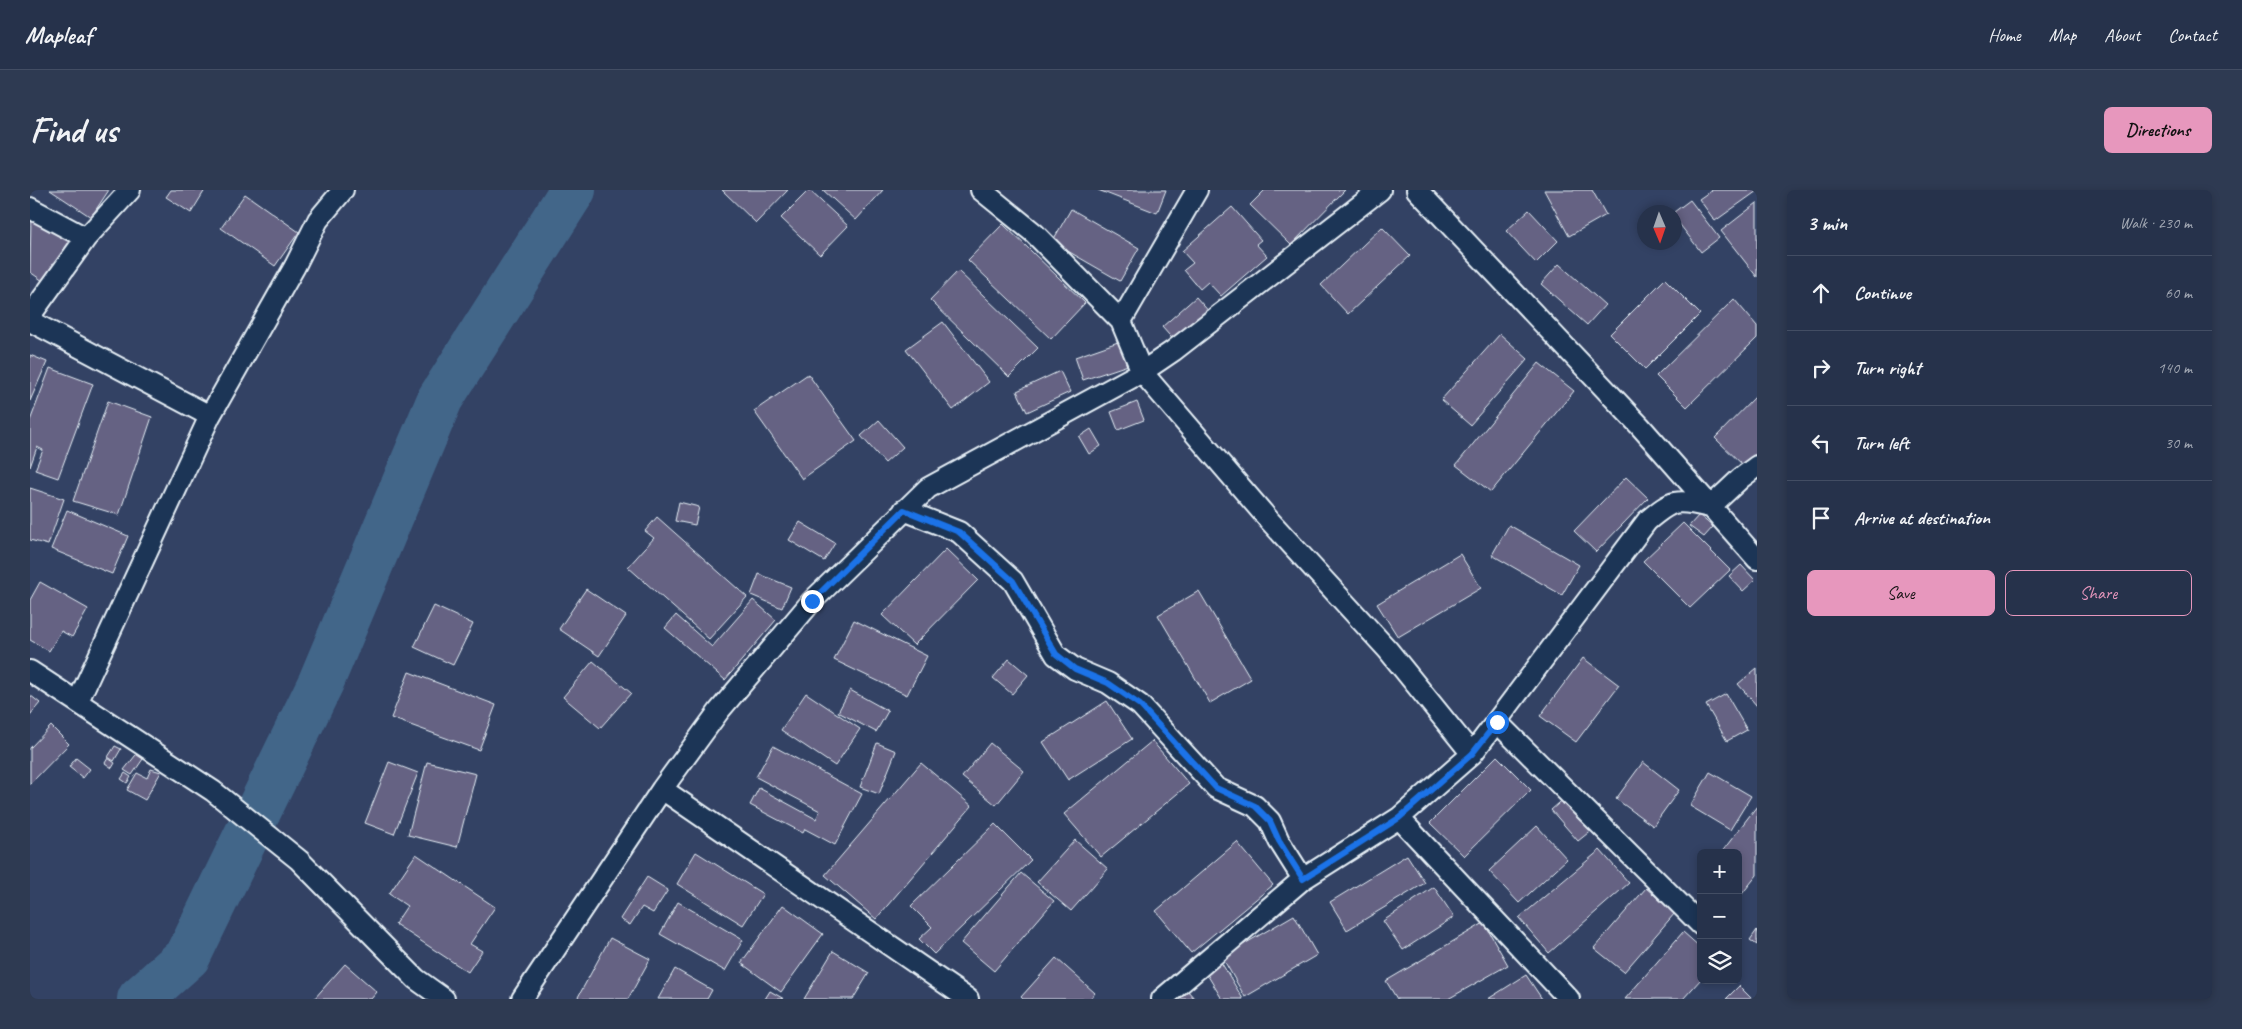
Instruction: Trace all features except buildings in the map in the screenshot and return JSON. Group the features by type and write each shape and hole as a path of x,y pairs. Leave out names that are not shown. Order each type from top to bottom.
{"street":[{"path":"30,316 86,238 130,190"},
{"path":"78,701 210,416 295,266 318,220 343,190"},
{"path":"980,190 1040,239 1121,321 1142,372 1268,520 1388,650 1472,754"},
{"path":"1121,321 1197,190"},
{"path":"522,999 662,789 719,711 812,601 904,510 928,488 1142,372 1173,351 1380,190"},
{"path":"1417,190 1640,426 1757,559"},
{"path":"30,208 86,238"},
{"path":"30,321 210,416"},
{"path":"1710,507 1757,466"},
{"path":"1162,999 1303,879 1399,818 1472,754 1647,521 1666,504 1683,500 1710,507"},
{"path":"904,510 959,532 1013,581 1056,654 1075,669 1108,683 1140,705 1216,788 1255,806 1270,821 1279,841 1303,879"},
{"path":"30,671 213,791 299,860 416,979 444,999"},
{"path":"1497,722 1697,921"},
{"path":"662,789 968,999"},
{"path":"1399,818 1569,999"}],"waterway":[{"path":"140,999 188,956 321,682 440,399 573,190"}],"route":[{"path":"812,601 904,510 959,532 1013,581 1040,630 1056,654 1075,669 1108,683 1140,705 1216,788 1255,806 1270,821 1279,841 1303,879 1399,818 1472,754 1497,722"}]}
